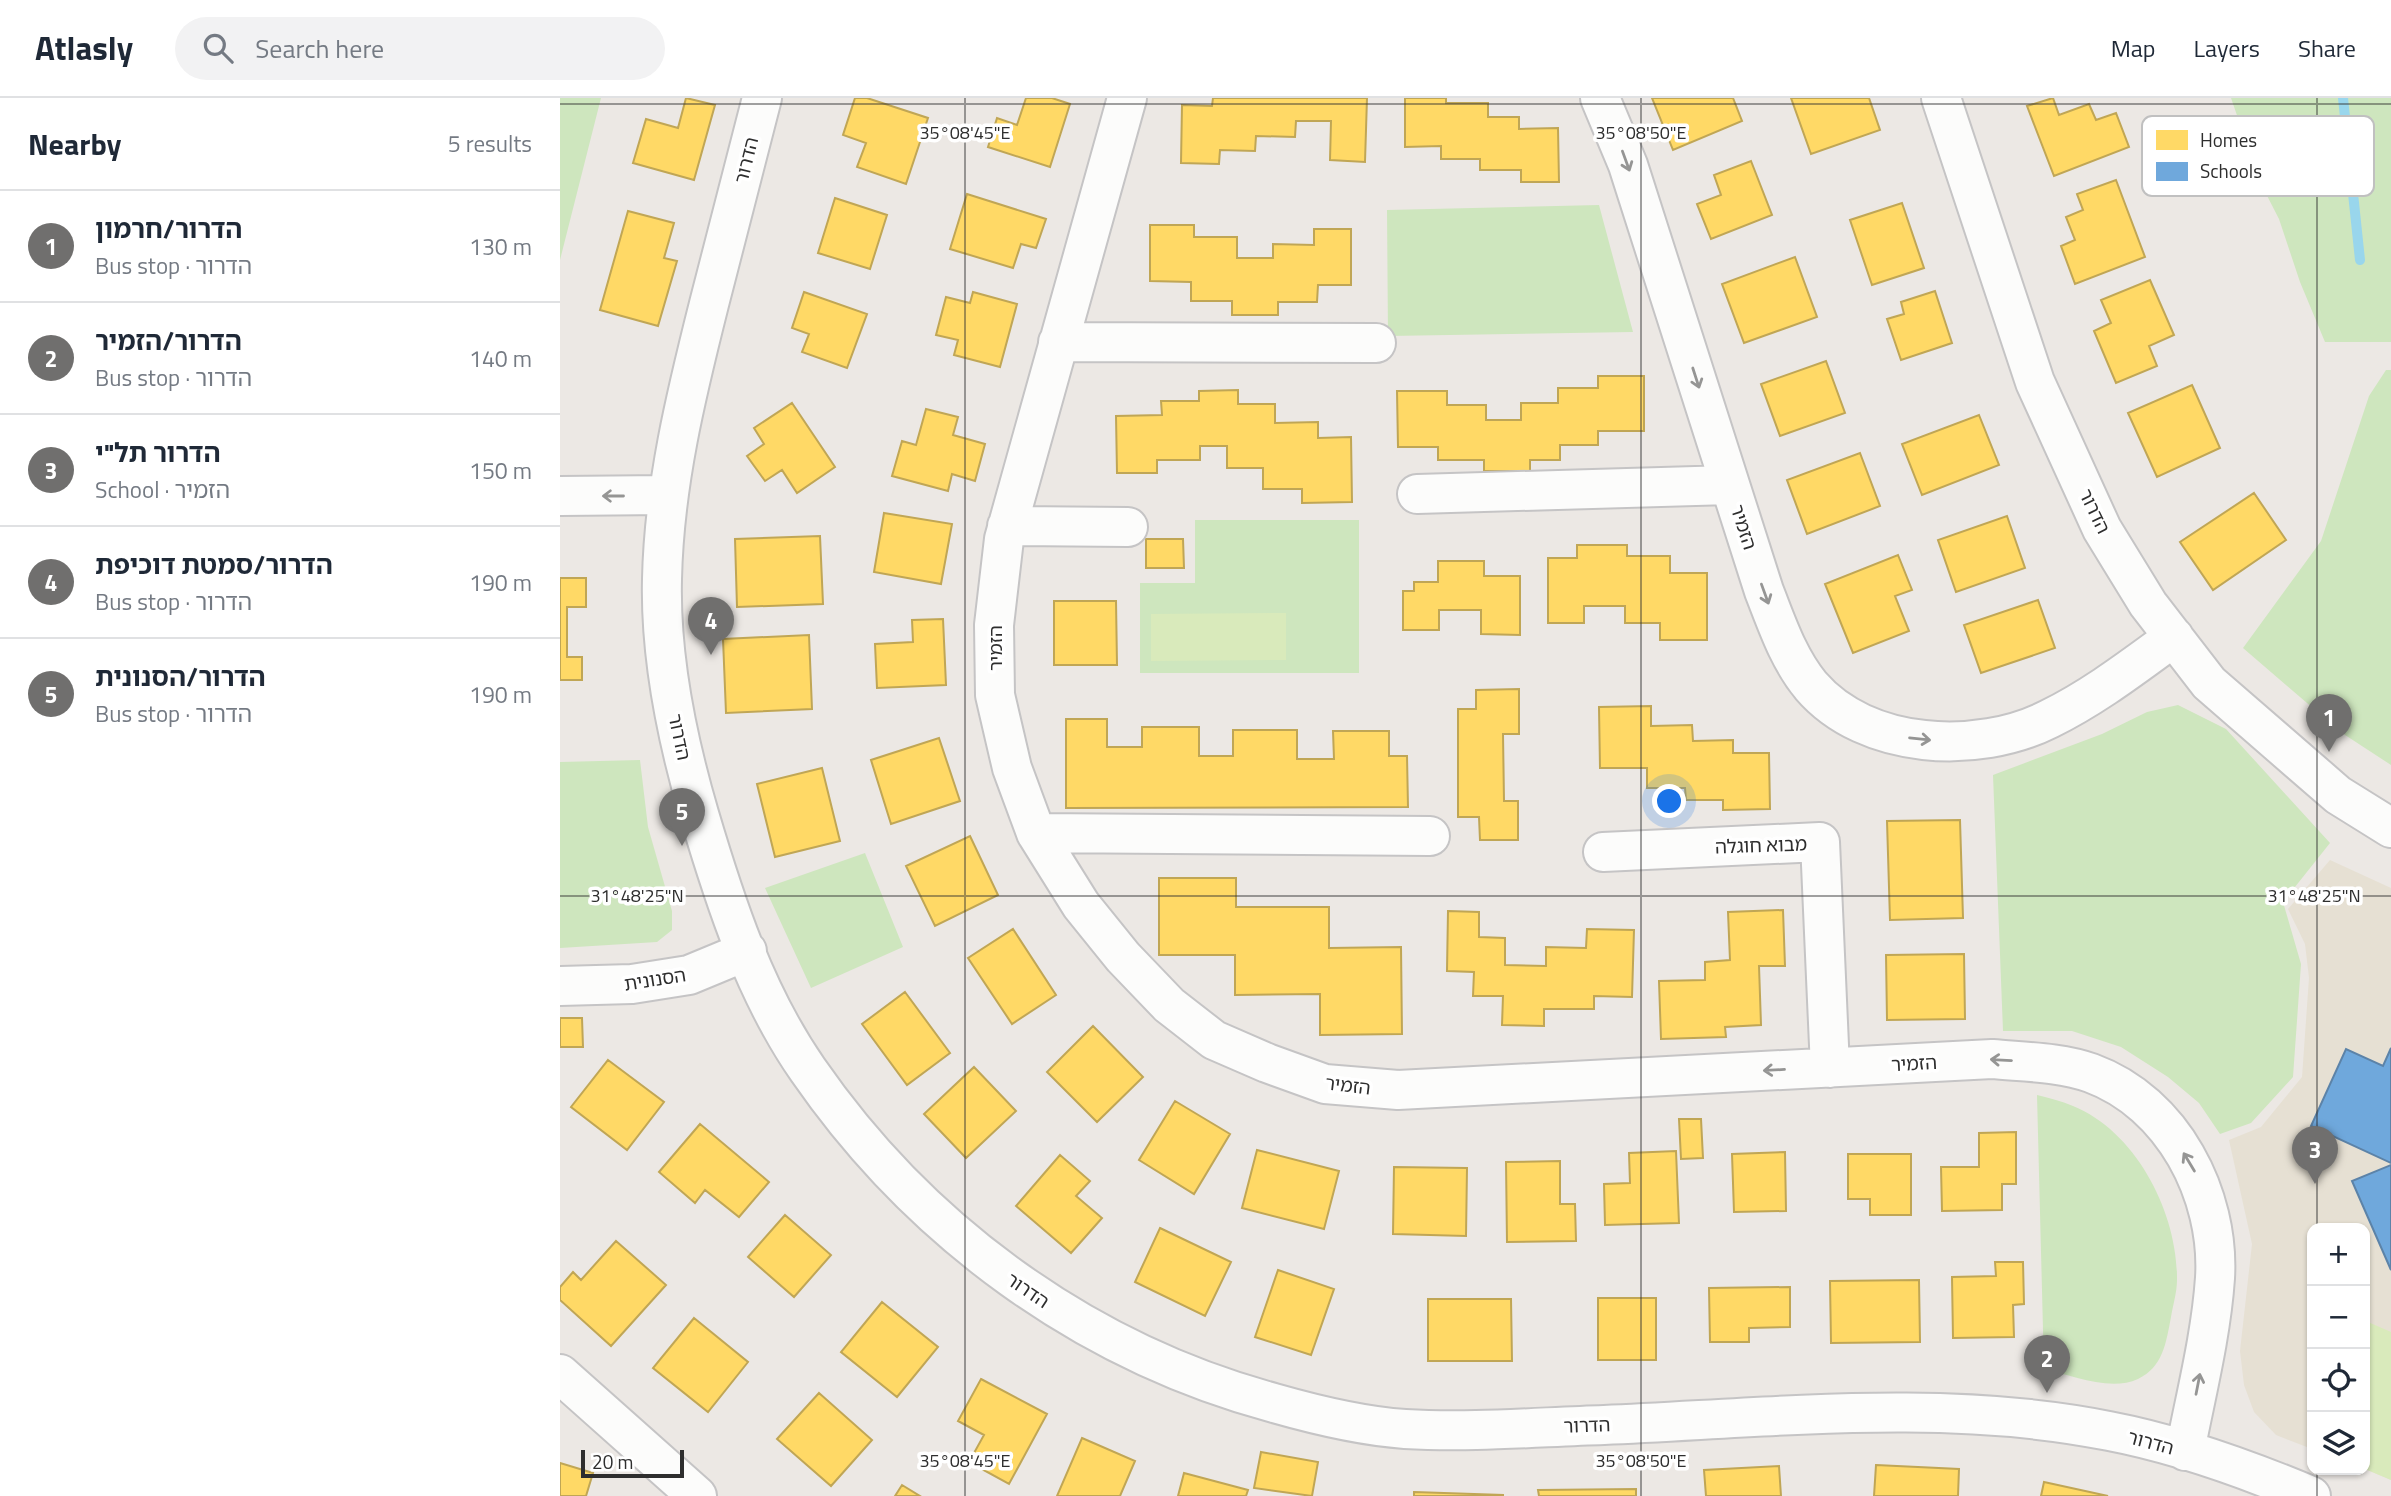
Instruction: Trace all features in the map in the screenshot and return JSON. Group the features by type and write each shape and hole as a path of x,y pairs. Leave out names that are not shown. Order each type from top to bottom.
{"street":[{"name":"הדרור","path":"762,98 687,394 666,495 661,585 667,677 694,797 724,899 761,986 805,1067 862,1140 929,1210 995,1269 1066,1317 1139,1356 1223,1390 1315,1415 1403,1429 1499,1429 1924,1412 2016,1418 2108,1431 2185,1451 2311,1496"},
{"name":"הזמיר","path":"1127,98 1007,526 993,625 995,695 1012,768 1036,833 1081,905 1123,957 1169,1005 1214,1040 1325,1084 1398,1090 1992,1059 2044,1063 2092,1073 2137,1098 2171,1132 2196,1173 2213,1225 2215,1277 2185,1451"},
{"name":"הזמיר","path":"1600,98 1628,165 1730,485 1785,645 1812,687 1847,716 1900,737 1945,741 2000,737 2048,720 2108,685 2174,637"},
{"name":"הדרור","path":"1941,98 2035,382 2102,529 2148,604 2208,683 2338,795 2391,828"},
{"path":"1058,342 1376,343"},
{"path":"1417,494 1730,485"},
{"path":"560,496 666,495"},
{"path":"1007,526 1128,527"},
{"path":"1036,833 1430,836"},
{"name":"מבוא חוגלה","path":"1603,852 1820,842 1830,1068"},
{"name":"הסנונית","path":"560,986 632,984 689,975 747,951"},
{"path":"560,1374 697,1496"}],"shaded area":[{"path":"2330,860 2391,888 2391,1480 2370,1471 2370,1223 2307,1223 2307,1447 2276,1435 2254,1412 2244,1385 2240,1351 2252,1244 2229,1140 2261,1127 2302,1077 2309,978 2305,944 2288,909"}],"green space":[{"path":"560,98 601,98 560,260"},
{"path":"2231,98 2391,98 2391,342 2325,342 2300,282 2279,219 2267,196 2374,196 2374,116 2237,116"},
{"path":"1599,205 1633,332 1388,336 1387,210"},
{"path":"2386,370 2391,370 2391,765 2342,733 2243,648 2321,541 2369,396"},
{"path":"1195,520 1359,520 1359,673 1140,673 1140,583 1195,583"},
{"path":"1286,613 1286,660 1151,661 1151,614"},
{"path":"2178,705 2226,729 2330,843 2283,902 2301,964 2293,1077 2251,1123 2220,1134 2199,1103 2168,1077 2121,1047 2072,1031 2003,1031 1993,775 2102,734 2147,712"},
{"path":"640,760 648,827 672,911 672,930 657,942 560,948 560,762"},
{"path":"865,853 903,947 811,988 765,888"},
{"path":"2037,1095 2073,1106 2096,1118 2116,1135 2134,1155 2149,1178 2170,1229 2177,1280 2167,1336 2162,1353 2153,1368 2127,1383 2103,1383 2044,1369"},
{"path":"2370,1323 2391,1332 2391,1480 2370,1471"}],"building: Homes":[{"path":"686,98 715,105 694,180 633,163 646,119 678,128"},
{"path":"855,98 867,98 928,118 906,184 857,167 866,143 843,135"},
{"path":"1026,98 1052,98 1070,104 1050,167 988,147 997,118 1017,125"},
{"path":"1213,98 1367,98 1365,162 1330,160 1331,121 1296,121 1295,137 1256,136 1255,151 1220,150 1219,164 1181,163 1182,105 1212,106"},
{"path":"1405,98 1446,98 1446,103 1488,103 1488,117 1519,117 1519,129 1558,128 1559,182 1521,182 1521,170 1480,170 1480,159 1441,159 1441,146 1405,147"},
{"path":"1652,98 1733,98 1742,121 1673,150"},
{"path":"1791,98 1869,98 1880,130 1811,154"},
{"path":"2053,98 2059,115 2089,104 2096,120 2116,113 2129,147 2054,176 2027,106"},
{"path":"1751,161 1772,215 1711,239 1697,204 1721,195 1714,175"},
{"path":"2116,180 2145,257 2075,284 2061,246 2075,240 2066,217 2083,210 2077,194"},
{"path":"967,194 1046,219 1036,248 1021,244 1013,268 950,249"},
{"path":"835,198 887,215 870,269 818,253"},
{"path":"1902,203 1924,268 1872,285 1850,220"},
{"path":"628,211 674,223 664,258 677,261 658,326 600,310"},
{"path":"1150,225 1194,225 1194,237 1237,237 1237,258 1273,258 1273,244 1314,245 1314,229 1351,229 1351,285 1318,285 1317,302 1278,302 1278,315 1232,315 1232,301 1191,301 1191,282 1150,281"},
{"path":"1795,257 1817,317 1744,343 1722,284"},
{"path":"2150,280 2174,335 2149,346 2157,366 2116,383 2094,331 2111,323 2101,300"},
{"path":"1935,291 1952,343 1901,360 1887,319 1904,314 1901,302"},
{"path":"804,292 867,314 847,368 802,352 809,334 792,328"},
{"path":"973,292 1017,304 1000,367 954,355 958,340 936,335 946,297 970,303"},
{"path":"1826,361 1845,413 1780,436 1761,384"},
{"path":"1598,376 1644,376 1644,431 1598,431 1598,445 1560,445 1560,460 1530,460 1530,471 1484,471 1484,460 1438,460 1438,447 1398,447 1397,391 1447,391 1447,405 1486,405 1486,420 1521,420 1521,403 1558,403 1558,388 1598,388"},
{"path":"2192,385 2220,448 2157,477 2128,413"},
{"path":"1238,390 1238,404 1275,404 1275,423 1318,422 1318,438 1351,437 1352,502 1302,503 1302,489 1263,489 1263,468 1227,468 1227,446 1200,446 1200,460 1157,460 1157,473 1117,473 1116,416 1162,415 1161,401 1199,401 1199,391"},
{"path":"792,403 835,467 797,493 782,470 765,481 747,456 764,444 754,428"},
{"path":"926,409 958,417 953,435 985,444 975,481 952,474 948,491 892,476 902,441 916,445"},
{"path":"1979,415 1999,465 1922,495 1902,444"},
{"path":"1860,453 1880,506 1807,534 1787,480"},
{"path":"2254,493 2286,540 2213,590 2180,542"},
{"path":"884,513 952,524 941,584 874,572"},
{"path":"2007,516 2025,568 1956,592 1938,540"},
{"path":"820,536 823,604 737,607 735,539"},
{"path":"1146,539 1183,539 1184,568 1146,568"},
{"path":"1577,545 1627,545 1627,556 1670,556 1670,573 1707,573 1707,640 1660,640 1660,623 1625,623 1625,606 1584,606 1584,623 1548,623 1548,558 1577,558"},
{"path":"1898,555 1912,590 1895,596 1909,631 1853,653 1825,584"},
{"path":"1438,561 1484,561 1484,576 1520,576 1520,635 1481,634 1481,610 1439,610 1439,630 1403,630 1403,591 1414,591 1414,582 1438,582"},
{"path":"560,578 586,578 586,607 567,607 567,657 582,657 582,680 560,680"},
{"path":"2038,600 2055,648 1981,673 1964,625"},
{"path":"1054,601 1116,601 1117,665 1054,665"},
{"path":"943,619 946,685 877,688 875,644 913,642 912,620"},
{"path":"809,635 812,709 726,713 723,639"},
{"path":"1519,689 1519,734 1503,734 1504,801 1518,801 1518,840 1480,840 1479,817 1458,817 1458,709 1476,709 1476,690"},
{"path":"1651,706 1651,726 1692,725 1693,741 1733,740 1733,753 1769,753 1770,809 1723,810 1723,800 1686,800 1685,788 1647,788 1647,768 1600,768 1599,707"},
{"path":"1066,719 1107,719 1107,747 1142,747 1142,727 1199,727 1199,756 1233,756 1233,730 1297,730 1297,759 1334,759 1333,731 1389,731 1389,756 1407,756 1408,807 1066,808"},
{"path":"939,738 960,801 891,824 871,760"},
{"path":"822,768 840,841 775,857 757,784"},
{"path":"1960,820 1963,918 1890,920 1887,821"},
{"path":"970,836 998,895 935,926 906,866"},
{"path":"1159,878 1236,878 1236,907 1329,907 1329,948 1401,947 1402,1034 1320,1035 1320,994 1235,995 1235,955 1159,955"},
{"path":"1783,910 1785,966 1759,966 1761,1025 1725,1027 1726,1037 1661,1039 1659,981 1705,980 1705,962 1730,960 1728,912"},
{"path":"1448,911 1479,912 1479,937 1505,938 1505,965 1546,966 1546,947 1586,948 1587,929 1634,930 1632,997 1594,996 1594,1009 1544,1009 1544,1026 1502,1025 1503,996 1473,996 1474,972 1447,971"},
{"path":"1013,929 1056,995 1012,1024 968,958"},
{"path":"1964,954 1965,1019 1887,1020 1886,955"},
{"path":"905,992 950,1053 907,1085 862,1024"},
{"path":"560,1018 582,1018 583,1047 560,1047"},
{"path":"1093,1026 1143,1077 1097,1122 1047,1072"},
{"path":"608,1060 664,1102 627,1150 571,1107"},
{"path":"974,1067 1016,1111 966,1158 924,1114"},
{"path":"1175,1101 1230,1134 1194,1194 1139,1160"},
{"path":"1679,1119 1701,1119 1703,1158 1681,1159"},
{"path":"700,1124 769,1182 739,1217 705,1190 695,1203 659,1172"},
{"path":"2016,1132 2016,1184 2002,1184 2002,1210 1942,1211 1941,1167 1979,1167 1979,1133"},
{"path":"1257,1150 1339,1171 1324,1229 1242,1208"},
{"path":"1676,1151 1679,1223 1605,1225 1604,1184 1630,1183 1629,1153"},
{"path":"1785,1152 1786,1211 1734,1212 1732,1154"},
{"path":"1848,1154 1911,1154 1911,1215 1870,1215 1870,1199 1848,1199"},
{"path":"1060,1155 1090,1181 1076,1196 1102,1218 1071,1253 1016,1206"},
{"path":"1560,1161 1560,1204 1575,1204 1576,1241 1507,1242 1506,1162"},
{"path":"1394,1167 1467,1168 1466,1236 1393,1234"},
{"path":"785,1215 831,1255 794,1297 748,1257"},
{"path":"1160,1228 1231,1262 1205,1316 1135,1282"},
{"path":"616,1241 666,1285 611,1346 560,1300 560,1287 573,1272 581,1280"},
{"path":"1995,1262 2023,1262 2024,1304 2013,1305 2014,1337 1953,1338 1952,1277 1996,1276"},
{"path":"1278,1270 1334,1289 1311,1355 1255,1337"},
{"path":"1919,1280 1920,1342 1831,1343 1830,1281"},
{"path":"1790,1287 1790,1327 1749,1328 1749,1342 1710,1342 1709,1288"},
{"path":"1598,1298 1656,1298 1656,1360 1598,1360"},
{"path":"1428,1299 1511,1299 1512,1361 1428,1361"},
{"path":"882,1302 938,1347 897,1397 841,1352"},
{"path":"694,1318 748,1362 708,1412 653,1368"},
{"path":"981,1379 1047,1414 1009,1484 969,1462 984,1435 958,1421"},
{"path":"819,1393 872,1440 831,1486 777,1439"},
{"path":"1082,1438 1135,1461 1120,1496 1057,1496"},
{"path":"1261,1452 1318,1462 1312,1496 1254,1488"},
{"path":"560,1463 593,1473 586,1496 560,1496"},
{"path":"1876,1465 1959,1469 1958,1496 1874,1496"},
{"path":"1779,1466 1781,1496 1706,1496 1704,1470"},
{"path":"1184,1473 1248,1490 1246,1496 1178,1496"},
{"path":"2044,1482 2108,1496 2041,1496"},
{"path":"902,1485 920,1496 895,1496"},
{"path":"1636,1489 1636,1496 1539,1496 1538,1490"},
{"path":"1414,1492 1503,1495 1503,1496 1414,1496"}],"building: Schools":[{"path":"2391,1048 2391,1163 2311,1126 2346,1049 2383,1066"},
{"path":"2391,1165 2391,1270 2352,1181"}],"waterway":[{"path":"2343,98 2345,116"},
{"path":"2353,196 2360,260"}],"place":[{"name":"הדרור/סמטת דוכיפת","path":"711,655"},
{"name":"הדרור/חרמון","path":"2329,752"},
{"name":"הדרור/הסנונית","path":"682,846"},
{"name":"הדרור תל\"י","path":"2315,1184"},
{"name":"הדרור/הזמיר","path":"2047,1393"}]}
